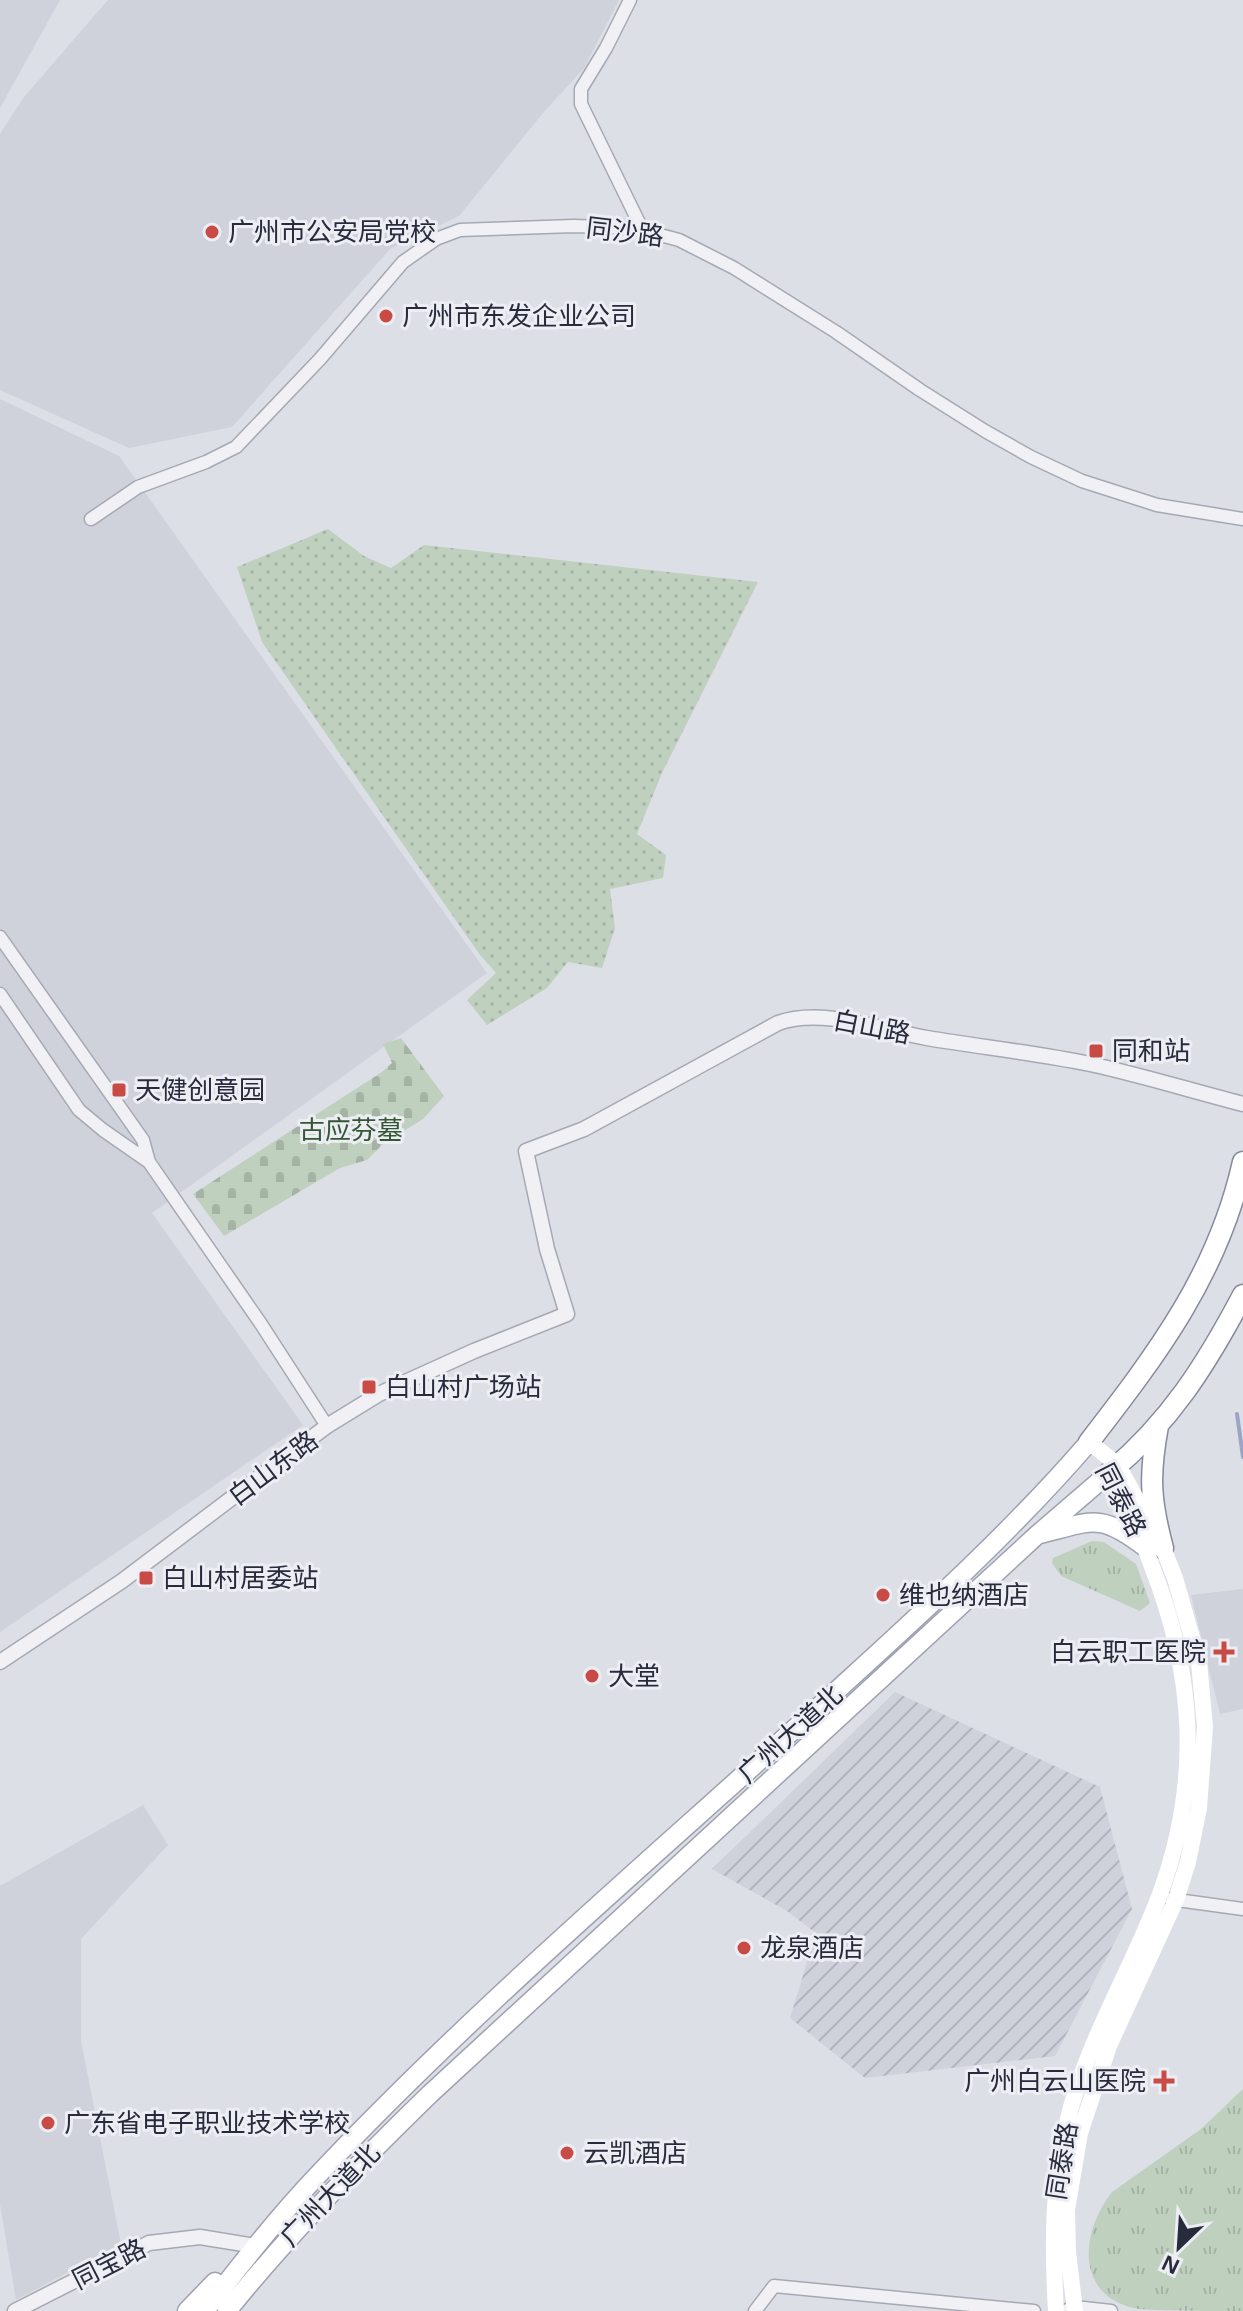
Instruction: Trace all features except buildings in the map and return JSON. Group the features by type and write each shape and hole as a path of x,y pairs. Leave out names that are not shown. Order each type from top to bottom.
{"highway":[{"name":"广州大道北","path":"1089,1442 1186,1309 1226,1223 1243,1162"},
{"name":"广州大道北","path":"1113,1469 1158,1426 1198,1375 1242,1300"},
{"path":"1154,1548 1152,1460 1158,1426"}],"main road":[{"name":"同泰路","path":"1056,2311 1053,2217 1064,2136 1082,2075 1167,1898 1188,1862 1204,1766 1201,1678 1195,1644 1179,1591 1113,1469 1089,1442"},
{"name":"广州大道北","path":"263,2251 332,2160 487,2009 913,1620 1026,1511 1089,1442"},
{"name":"广州大道北","path":"263,2251 929,1634 1113,1469"},
{"path":"1037,1535 1098,1522 1112,1525 1154,1548"},
{"path":"913,1620 929,1634"},
{"name":"同泰路","path":"1071,2310 1067,2210 1080,2133 1109,2046 1167,1898"},
{"path":"205,2311 232,2302 263,2251"},
{"path":"232,2302 263,2251"},
{"path":"187,2311 224,2272 263,2251"}],"street":[{"path":"630,0 581,89 581,104 643,231"},
{"name":"同沙路","path":"91,519 138,487 206,462 236,447 320,359 403,262 436,239 460,230 574,226 643,231 679,240 734,268 836,332 920,390 1031,457 1082,481 1131,499 1243,519"},
{"path":"0,937 143,1140 149,1162"},
{"path":"0,994 79,1110 149,1162 327,1426"},
{"name":"白山路","path":"567,1314 547,1249 526,1151 584,1129 778,1023 801,1017 826,1018 1088,1064 1243,1104"},
{"name":"白山东路","path":"0,1662 122,1581 327,1426 379,1394 422,1373 567,1314"},
{"path":"1167,1898 1243,1909"},
{"name":"同宝路","path":"15,2311 149,2243 200,2237 263,2251"},
{"path":"755,2311 774,2286 1034,2311"},
{"path":"1071,2310 1111,2311"}],"shaded area":[{"path":"0,0 60,0 0,108"},
{"name":"广州市公安局党校","path":"108,0 619,0 584,68 459,216 390,249 232,427 129,448 0,390 0,134 24,97"},
{"path":"0,399 119,456 487,973 152,1213 303,1425 0,1632"},
{"name":"白云职工医院","path":"1243,1589 1243,1709 1220,1714 1191,1595"},
{"path":"895,1692 1100,1787 1132,1909 1055,2056 865,2078 790,2018 816,1933 787,1911 712,1869"},
{"name":"广东省电子职业技术学校","path":"143,1805 168,1845 81,1939 81,2041 121,2244 16,2300 0,2204 0,1886"}],"green space":[{"path":"328,529 364,556 391,568 424,545 758,582 662,773 637,834 666,855 663,878 610,889 615,928 602,968 568,962 547,988 487,1025 467,1000 496,973 480,955 262,642 237,567"},
{"name":"古应芬墓","path":"401,1038 444,1096 423,1119 383,1144 367,1160 340,1168 224,1236 193,1194 382,1072 392,1063 383,1044"},
{"path":"1092,1541 1104,1542 1136,1564 1150,1603 1140,1611 1061,1576 1052,1563 1053,1558"},
{"path":"1243,2089 1243,2311 1138,2309 1117,2302 1102,2291 1093,2277 1089,2261 1089,2243 1101,2208 1112,2192 1201,2129"}],"waterway":[{"path":"1237,1414 1243,1457"}],"place":[{"name":"广州市公安局党校","path":"212,232"},
{"name":"广州市东发企业公司","path":"386,316"},
{"name":"同和站","path":"1096,1051"},
{"name":"天健创意园","path":"119,1090"},
{"name":"白山村广场站","path":"369,1387"},
{"name":"白山村居委站","path":"146,1578"},
{"name":"维也纳酒店","path":"883,1595"},
{"name":"白云职工医院","path":"1224,1652"},
{"name":"大堂","path":"592,1676"},
{"name":"龙泉酒店","path":"744,1948"},
{"name":"广州白云山医院","path":"1164,2081"},
{"name":"广东省电子职业技术学校","path":"48,2123"},
{"name":"云凯酒店","path":"567,2153"}]}
